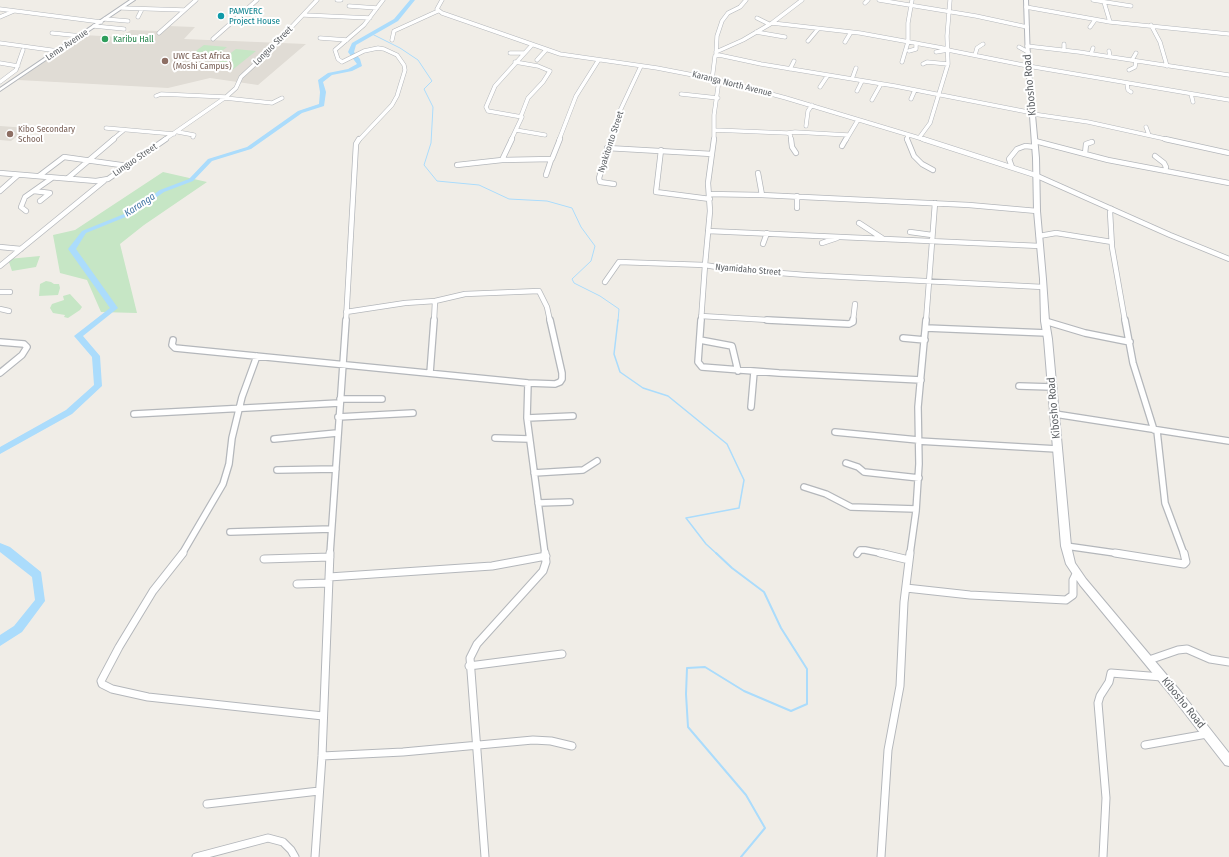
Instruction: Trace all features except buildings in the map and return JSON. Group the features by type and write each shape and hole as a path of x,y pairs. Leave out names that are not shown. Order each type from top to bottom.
{"street":[{"name":"Lema Avenue","path":"0,90 133,0"},
{"path":"159,33 196,0"},
{"path":"213,39 257,0"},
{"name":"Longuo Street","path":"231,92 237,86 242,76 318,0"},
{"path":"314,857 322,756 331,529 339,401 343,364 356,144 392,105 397,96 405,70 404,65 397,55 384,49 372,49 354,55 342,62 338,59 336,48 348,40 370,18 384,0"},
{"path":"392,40 394,31 438,11 437,6 442,0"},
{"path":"712,80 717,36 722,21 728,13 740,7 746,0"},
{"path":"716,53 771,23 802,0"},
{"path":"865,3 868,0"},
{"path":"879,0 1026,27"},
{"path":"902,62 908,42 908,23 912,0"},
{"path":"919,138 930,123 948,64 949,12 951,0"},
{"path":"1093,0 1131,6"},
{"path":"1102,1 1110,22"},
{"path":"1026,4 1095,20 1229,34"},
{"name":"Kibosho Road","path":"1026,4 1025,48 1033,114 1037,211 1045,322 1066,546 1076,574 1162,677 1229,761"},
{"path":"349,6 377,8"},
{"path":"122,8 184,10"},
{"path":"138,17 142,8"},
{"path":"0,9 103,20 128,21"},
{"path":"0,17 14,11"},
{"name":"Karanga North Avenue","path":"438,11 546,50 572,57 641,66 712,80 719,80 812,105 908,134 1035,175 1170,235 1229,259"},
{"path":"304,15 370,18"},
{"path":"757,18 771,23 851,32 916,43 1106,82 1229,100"},
{"path":"1090,27 1095,20"},
{"path":"1151,25 1160,42 1168,66"},
{"path":"94,26 124,29"},
{"path":"808,41 818,28"},
{"path":"756,32 785,37"},
{"path":"845,42 851,32"},
{"path":"52,33 81,36"},
{"path":"320,38 348,40"},
{"path":"0,43 58,51"},
{"path":"909,51 916,49 916,43"},
{"path":"975,55 977,48 983,44"},
{"path":"1064,44 1064,50"},
{"path":"521,116 486,109 495,86 532,45"},
{"path":"1025,48 1064,50 1229,75"},
{"path":"1091,54 1093,48"},
{"path":"0,82 14,72 24,50"},
{"path":"537,60 546,50"},
{"path":"936,52 948,50"},
{"path":"1109,51 1110,57"},
{"path":"510,53 525,53"},
{"path":"716,53 790,69 938,94 1033,114 1080,121 1229,153"},
{"path":"1129,70 1135,67 1134,61 1136,53"},
{"path":"546,175 576,96 598,61"},
{"path":"774,66 777,61"},
{"path":"790,69 794,61"},
{"path":"502,160 516,130 528,98 543,82 550,71 541,67 516,62"},
{"path":"923,64 929,62 948,64"},
{"path":"0,63 18,66"},
{"name":"Nyakitonto Street","path":"614,184 599,182 607,148 619,113 641,66"},
{"path":"852,79 856,68"},
{"path":"820,87 828,75"},
{"name":"Nyamidaho Street","path":"719,80 708,183 710,196 705,265 728,269 806,275 1043,287"},
{"path":"857,91 862,81"},
{"path":"872,100 881,84"},
{"path":"1127,84 1128,90 1131,92"},
{"path":"911,99 915,90"},
{"name":"Lunguo Street","path":"0,173 104,181 176,133 225,98 231,92"},
{"path":"156,96 161,94 225,98 271,104 282,98"},
{"path":"681,94 718,98"},
{"path":"1191,94 1193,102"},
{"path":"806,126 808,111 812,105"},
{"path":"842,146 858,120"},
{"path":"1146,127 1149,135"},
{"path":"106,128 176,133 193,135 193,137"},
{"path":"68,178 124,130"},
{"path":"516,130 539,133 545,136"},
{"path":"714,130 848,135"},
{"path":"787,133 790,134 792,147 796,153"},
{"path":"1138,133 1140,138"},
{"path":"908,134 906,140 914,156 922,164 932,170"},
{"path":"1085,154 1086,144 1092,142"},
{"path":"1012,167 1009,159 1018,149 1035,144 1229,183"},
{"path":"607,148 712,154"},
{"path":"661,150 656,192 710,196 796,196 935,203 1037,211"},
{"path":"1155,156 1164,163 1166,167 1164,171"},
{"path":"39,176 64,157 128,166"},
{"path":"456,165 502,160 551,160"},
{"path":"758,173 762,195"},
{"path":"0,191 18,175"},
{"path":"26,210 22,209 22,204 26,197 52,178"},
{"path":"0,266 104,181"},
{"path":"34,191 50,193 40,202"},
{"path":"796,196 797,208"},
{"path":"880,857 888,750 900,686 902,624 919,478 918,407 930,281 935,203"},
{"path":"1066,546 1184,564 1186,562 1165,503 1155,430 1132,363 1130,342 1116,275 1110,216 1112,209"},
{"path":"859,223 883,239"},
{"path":"708,231 883,239 932,238 1040,246"},
{"path":"910,232 932,238"},
{"path":"763,244 767,233"},
{"path":"1039,236 1056,233 1112,242"},
{"path":"814,242 815,235"},
{"path":"822,243 839,237"},
{"path":"0,247 21,248"},
{"path":"605,282 619,262 705,265 698,362 701,366 754,372 921,380"},
{"path":"0,292 10,292"},
{"path":"172,340 172,345 175,348 528,383 555,384 560,382 562,376 546,307 540,292 465,294 435,301 405,303 346,312"},
{"path":"430,373 435,301"},
{"path":"701,316 851,324 853,322 855,304"},
{"path":"0,309 9,311"},
{"path":"1045,322 1099,336 1130,342"},
{"path":"926,328 1047,333"},
{"path":"904,338 925,340"},
{"path":"700,340 732,346 738,370"},
{"path":"0,342 24,344 27,347 22,355 0,373"},
{"path":"258,356 246,384 232,438 229,464 223,484 186,550 149,597 101,681 102,684 112,690 148,697 323,716"},
{"path":"751,407 754,372"},
{"path":"485,857 477,745 469,666 470,658 473,648 543,571 546,556 534,473 533,454 529,439 527,418 528,383"},
{"path":"1019,386 1052,387"},
{"path":"134,414 239,410 339,401 382,399"},
{"path":"338,417 413,413"},
{"path":"1054,414 1229,441"},
{"path":"527,418 573,416"},
{"path":"835,432 918,440 1057,449"},
{"path":"274,439 337,433"},
{"path":"495,438 529,439"},
{"path":"534,473 583,470 597,461"},
{"path":"846,462 858,467 864,472 919,478"},
{"path":"277,470 336,468"},
{"path":"804,487 826,494 851,507 916,509"},
{"path":"538,502 570,502"},
{"path":"230,532 331,529"},
{"path":"857,554 860,550 865,550 909,560"},
{"path":"297,584 492,566 546,556"},
{"path":"264,559 330,557"},
{"path":"906,588 970,595 1066,600 1070,599 1073,595 1073,580 1076,574"},
{"path":"1148,660 1178,650 1187,649 1210,659 1229,662"},
{"path":"469,666 562,654"},
{"path":"1103,857 1106,798 1098,703 1100,696 1109,682 1111,673 1162,677"},
{"path":"1145,745 1208,734"},
{"path":"322,756 403,752 544,740 572,746"},
{"path":"207,804 319,791"},
{"path":"196,857 268,838 283,842 291,850 295,857"}],"shaded area":[{"name":"UWC East Africa (Moshi Campus)","path":"167,26 195,27 184,39 306,44 258,85 210,78 168,88 18,80 83,35 119,37 131,30 159,31"},
{"name":"Kibo Secondary School","path":"0,126 28,128 11,141 0,140"}],"green space":[{"path":"204,45 227,47 213,58 189,56"},
{"path":"236,49 256,51 231,71 210,69"},
{"path":"163,172 207,182 144,225 120,244 137,313 101,312 87,280 60,273 53,235 75,230"},
{"path":"40,256 36,267 12,271 8,259"},
{"path":"46,281 59,284 60,288 58,295 39,296 40,284"},
{"path":"70,294 82,307 80,310 68,318 64,317 65,315 53,313 50,308 52,304 64,300 63,296"}],"waterway":[{"name":"Karanga","path":"0,451 69,412 98,386 96,356 78,336 114,308 72,249 84,232 131,213 162,191 191,180 210,160 249,148 300,112 322,105 323,92 320,81 330,74 350,70 360,65 351,52 354,44 396,20 413,0"},
{"path":"372,34 400,48 418,60 432,81 424,89 433,107 431,143 424,165 437,181 479,185 509,199 547,201 572,208 581,227 595,246 591,261 572,279 574,283 600,296 619,309 618,321"},
{"path":"618,320 614,354 620,372 643,388 668,396 727,444 744,480 739,508 686,518 706,544 717,554"},
{"name":"Karanga","path":"0,547 6,550 37,575 40,601 18,629 0,641"},
{"path":"716,553 732,568 764,592 781,628 807,669 807,704 791,711 744,691 705,667 687,668 686,694 688,727 746,795 765,828 741,857"}],"place":[{"name":"PAMVERC Project House","path":"221,16"},
{"name":"Karibu Hall","path":"105,39"},
{"name":"UWC East Africa (Moshi Campus)","path":"165,61"},
{"name":"Kibo Secondary School","path":"10,134"}]}
